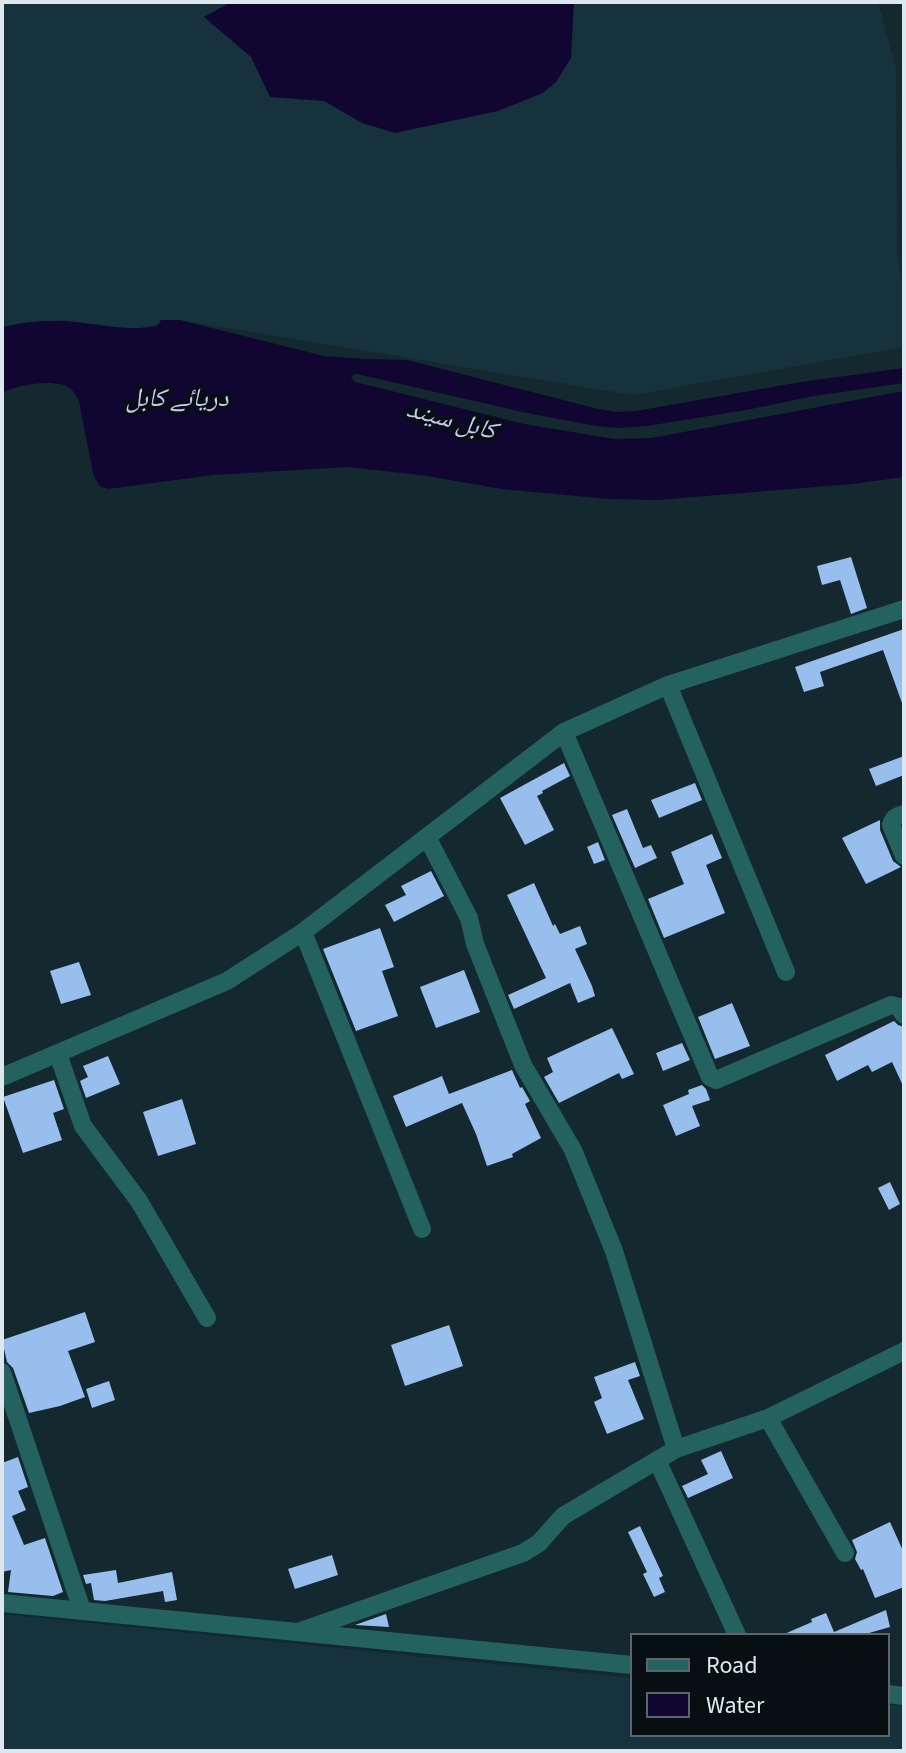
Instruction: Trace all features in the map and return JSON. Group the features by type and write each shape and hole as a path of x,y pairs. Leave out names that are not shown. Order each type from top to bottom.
{"street":[{"path":"2,1077 227,981 303,932 564,732 668,685 904,609"},
{"path":"668,685 786,972"},
{"path":"564,732 710,1077 716,1080 891,1005 899,1007 904,1015"},
{"path":"904,814 896,816 891,825 904,856"},
{"path":"427,837 469,918 475,944 523,1065 573,1150 614,1251 676,1449"},
{"path":"303,932 422,1229"},
{"path":"58,1054 83,1126 139,1201 207,1318"},
{"path":"298,1632 523,1553 539,1543 563,1516 676,1449 768,1418 904,1351"},
{"path":"2,1372 82,1610"},
{"path":"768,1418 845,1553"},
{"path":"657,1460 736,1633"},
{"path":"2,1603 630,1665"}],"shaded area":[{"path":"2,2 878,2 896,68 897,257 904,290 904,347 633,395 180,320 133,329 64,321 26,322 2,327"},
{"path":"2,1614 630,1678 630,1737 890,1737 890,1704 904,1706 904,1751 2,1751"}],"water":[{"path":"231,2 574,2 571,58 556,82 543,93 498,111 395,133 362,123 324,101 270,97 251,57 204,17"},
{"name":"دریائے کابل","path":"161,320 180,320 324,356 407,360 616,412 904,368 904,383 647,426 617,428 527,413 357,374 351,378 355,382 524,424 614,439 652,438 904,391 904,477 657,500 608,499 502,489 421,475 347,467 213,475 108,489 99,486 93,473 79,402 72,390 48,383 17,387 2,393 2,327 56,321 145,328 157,326"}],"building":[{"path":"851,557 867,608 851,614 840,580 822,585 817,566"},
{"path":"904,629 904,703 883,650 820,672 824,686 804,692 795,667"},
{"path":"904,756 904,775 876,786 869,769"},
{"path":"564,763 570,776 537,796 554,830 525,845 500,798"},
{"path":"695,783 702,800 659,818 651,800"},
{"path":"627,809 643,848 651,845 657,858 635,868 612,815"},
{"path":"880,820 880,830 893,861 901,867 866,884 842,838"},
{"path":"712,834 722,858 706,865 725,913 664,938 648,899 684,884 671,852"},
{"path":"598,842 605,860 594,864 587,847"},
{"path":"431,871 444,896 394,922 385,905 406,895 401,886"},
{"path":"534,883 553,926 555,924 560,934 580,926 587,944 575,949 595,996 578,1003 570,983 514,1009 508,995 546,978 507,895"},
{"path":"380,928 394,967 382,971 398,1016 356,1031 323,949"},
{"path":"79,962 91,995 61,1004 50,971"},
{"path":"464,970 480,1012 436,1028 420,987"},
{"path":"732,1003 750,1046 715,1059 698,1017"},
{"path":"894,1021 904,1027 904,1088 892,1062 872,1072 868,1065 837,1081 825,1055"},
{"path":"612,1028 634,1074 622,1079 619,1073 559,1103 544,1077 553,1072 547,1058"},
{"path":"682,1043 690,1060 663,1071 656,1053"},
{"path":"108,1056 120,1084 86,1098 80,1081 88,1077 83,1066"},
{"path":"512,1070 530,1101 525,1104 541,1138 512,1154 513,1157 487,1166 462,1103 406,1127 393,1096 442,1076 449,1094"},
{"path":"54,1080 64,1109 53,1113 62,1140 23,1153 3,1097"},
{"path":"702,1085 710,1100 692,1106 700,1126 676,1136 663,1105"},
{"path":"182,1099 196,1144 158,1156 143,1112"},
{"path":"890,1182 900,1204 889,1210 878,1188"},
{"path":"85,1312 95,1342 68,1351 85,1397 29,1413 13,1368 7,1362 2,1340"},
{"path":"449,1325 463,1366 405,1386 391,1345"},
{"path":"635,1362 640,1376 628,1380 644,1419 607,1434 594,1402 602,1398 594,1377"},
{"path":"109,1381 115,1400 92,1408 86,1389"},
{"path":"721,1451 733,1478 688,1498 682,1486 708,1474 701,1460"},
{"path":"18,1457 28,1487 18,1491 26,1510 12,1516 24,1545 45,1538 63,1592 53,1596 8,1592 11,1570 2,1572 2,1463"},
{"path":"890,1522 904,1553 904,1587 875,1598 863,1569 855,1559 857,1552 852,1540"},
{"path":"640,1526 663,1576 659,1578 665,1592 654,1597 643,1574 647,1572 628,1532"},
{"path":"332,1555 338,1575 295,1589 288,1569"},
{"path":"116,1570 118,1583 172,1572 177,1600 165,1602 163,1591 105,1601 94,1600 91,1583 86,1584 83,1575"},
{"path":"886,1610 890,1627 869,1633 787,1633 826,1613 834,1632"},
{"path":"386,1614 389,1627 355,1625"}],"water label":[{"name":"کابل سيند","path":"451,422"}]}
